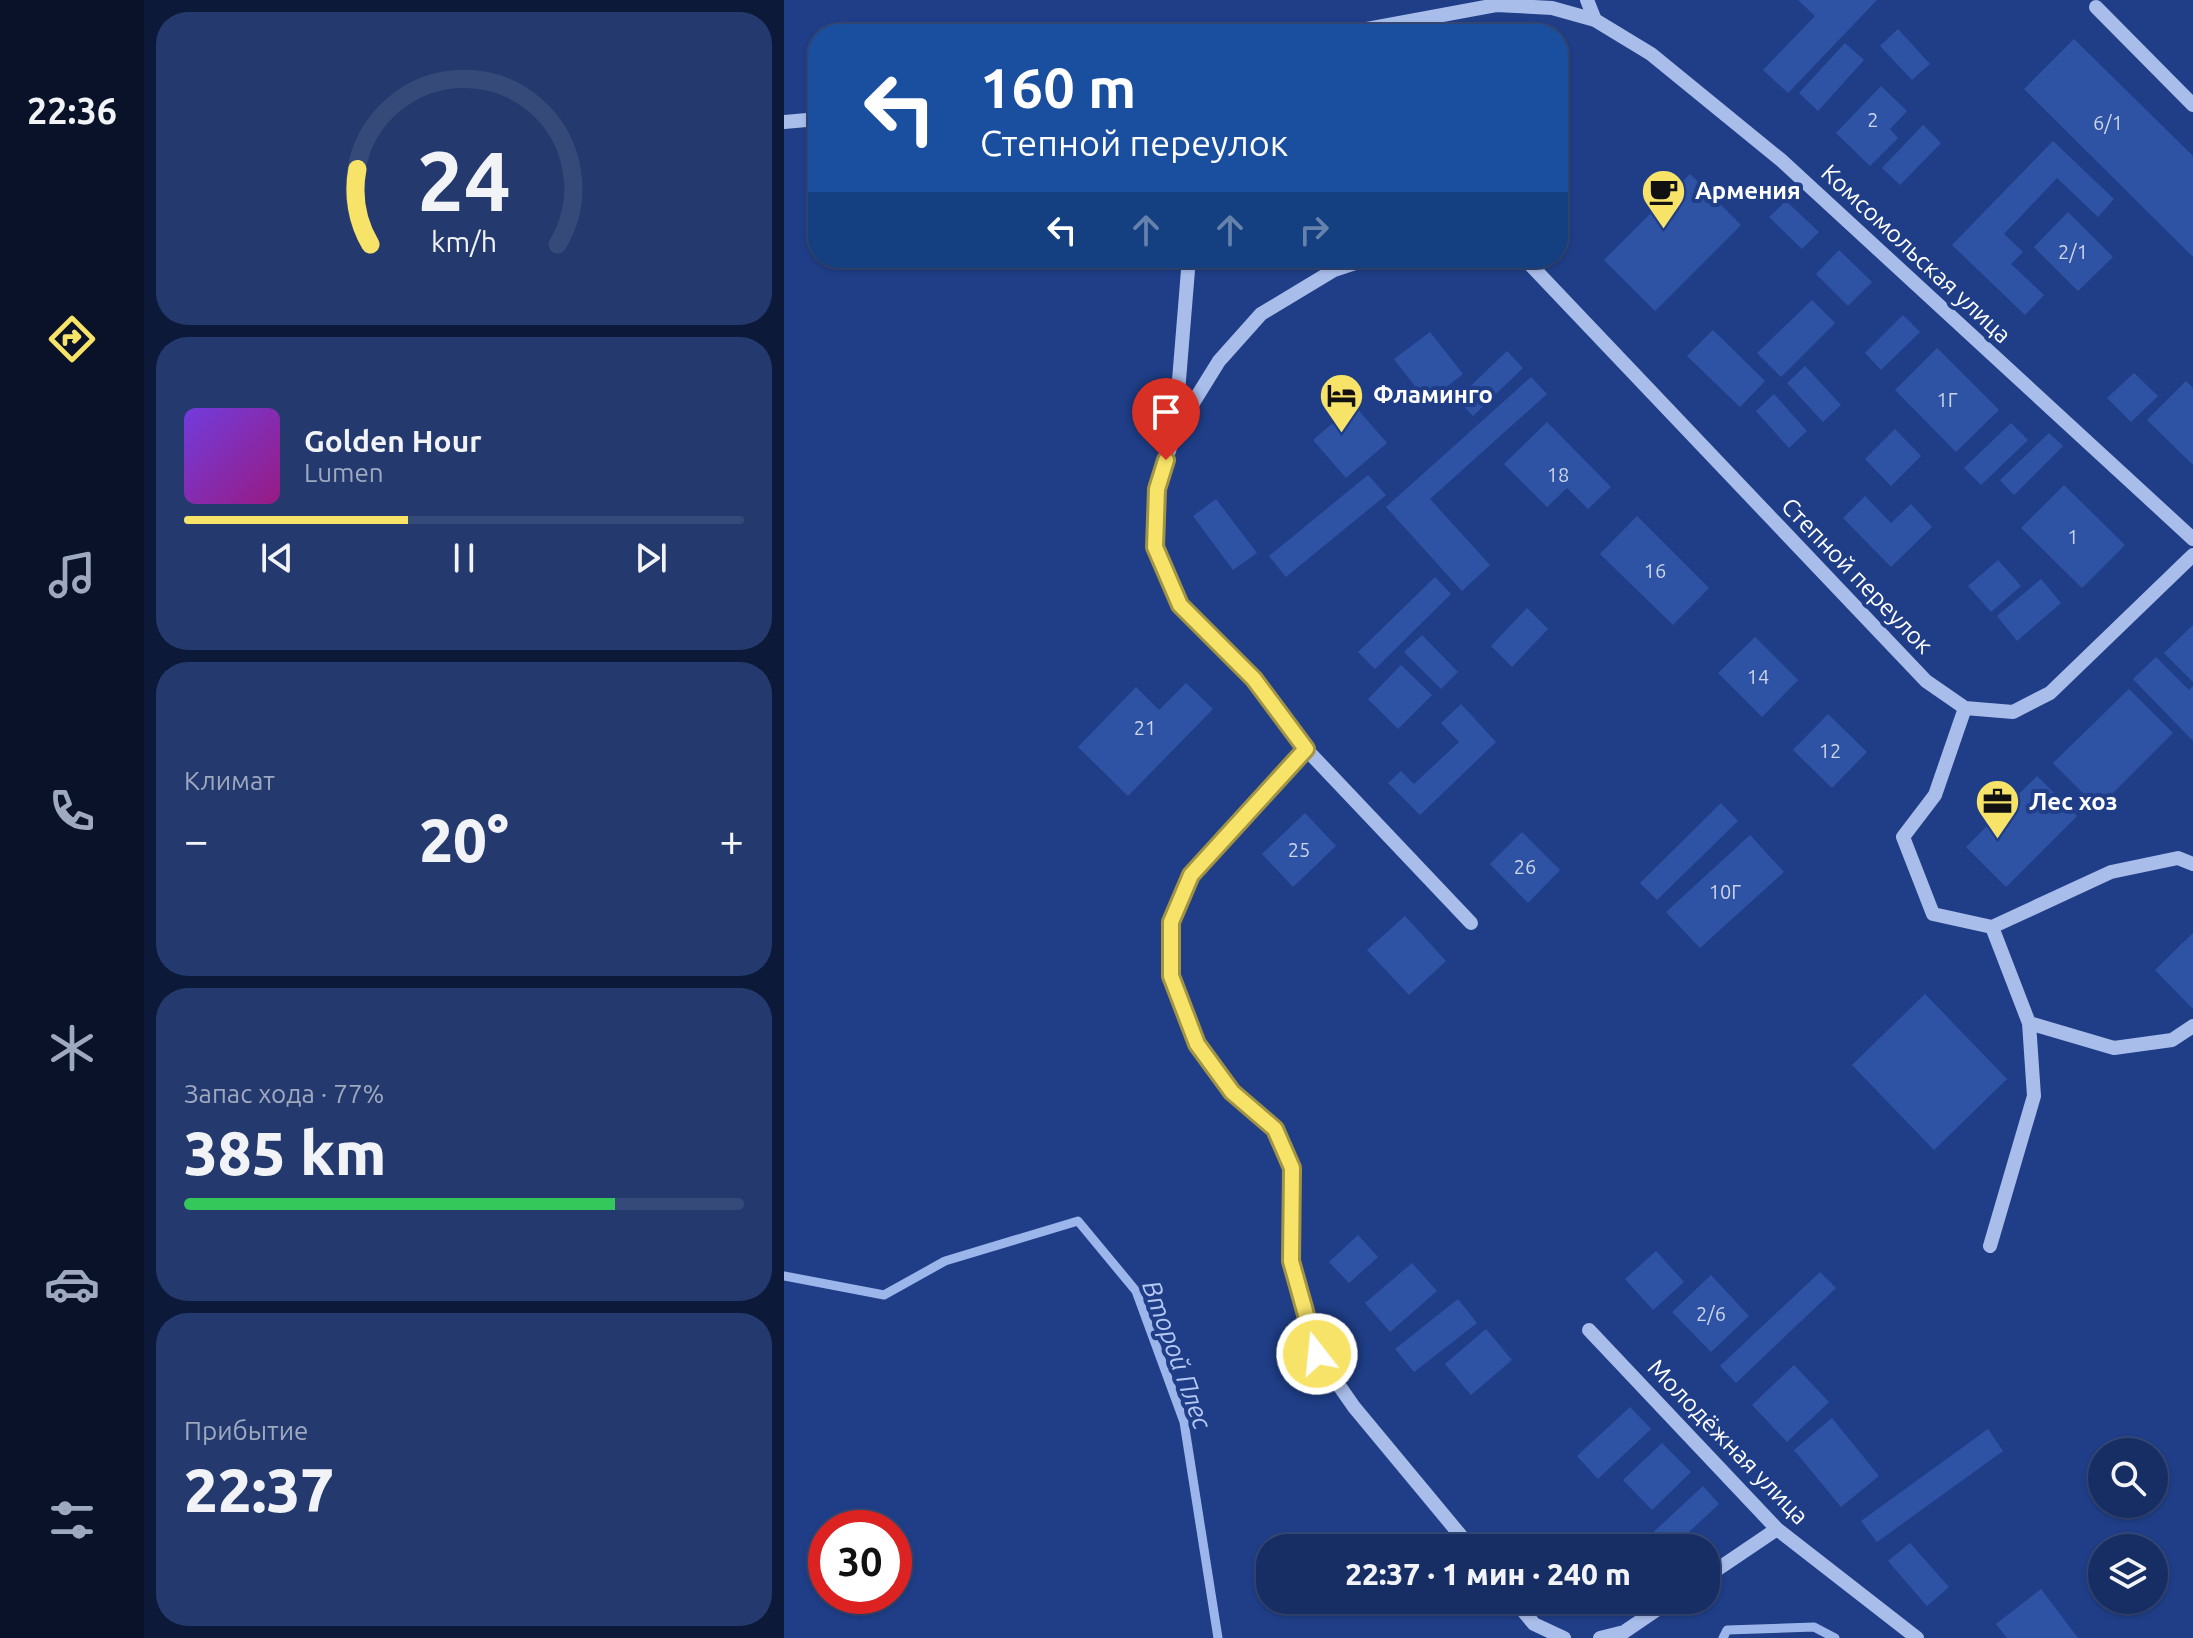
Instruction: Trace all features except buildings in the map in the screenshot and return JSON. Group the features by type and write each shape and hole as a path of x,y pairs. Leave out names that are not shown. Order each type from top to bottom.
{"street":[{"path":"1587,0 1595,20"},
{"name":"Комсомольская улица","path":"1394,24 1496,5 1552,8 1595,20 1651,54 1781,160 2193,539"},
{"path":"2096,7 2191,98"},
{"path":"784,122 808,120"},
{"path":"1188,268 1175,432 1157,489 1155,547 1180,605 1254,679 1306,749 1471,923"},
{"path":"1175,432 1219,361 1261,314 1340,268"},
{"name":"Степной переулок","path":"1534,268 1926,681 1965,708 2013,712 2050,693 2193,555"},
{"path":"1965,708 1935,795 1903,837 1933,914 1992,927 2111,872 2178,858 2193,864"},
{"path":"1306,749 1191,875 1171,922 1171,976 1197,1044 1232,1092 1275,1129 1292,1168 1291,1261 1317,1354 1354,1407 1459,1534"},
{"path":"1990,1246 2034,1096 2029,1023 1992,927"},
{"path":"2029,1023 2114,1048 2172,1040 2193,1026"},
{"name":"Молодёжная улица","path":"1589,1330 1777,1529 1917,1638"},
{"path":"1720,1568 1777,1529"},
{"path":"1526,1614 1534,1624 1564,1638"},
{"path":"1600,1638 1624,1632 1650,1614"}],"waterway":[{"name":"Второй Плес","path":"784,1276 884,1295 945,1261 1078,1221 1136,1291 1184,1422 1218,1638"},
{"name":"Второй Плес","path":"1723,1638 1727,1630 1814,1627 1835,1638"}],"place":[{"name":"Армения","path":"1664,230"},
{"name":"Фламинго","path":"1342,434"},
{"name":"Лес хоз","path":"1998,841"}],"route":[{"path":"1166,460 1157,489 1155,547 1180,605 1254,679 1306,749 1191,875 1171,922 1171,976 1197,1044 1232,1092 1275,1129 1292,1168 1291,1261 1317,1354"}]}
